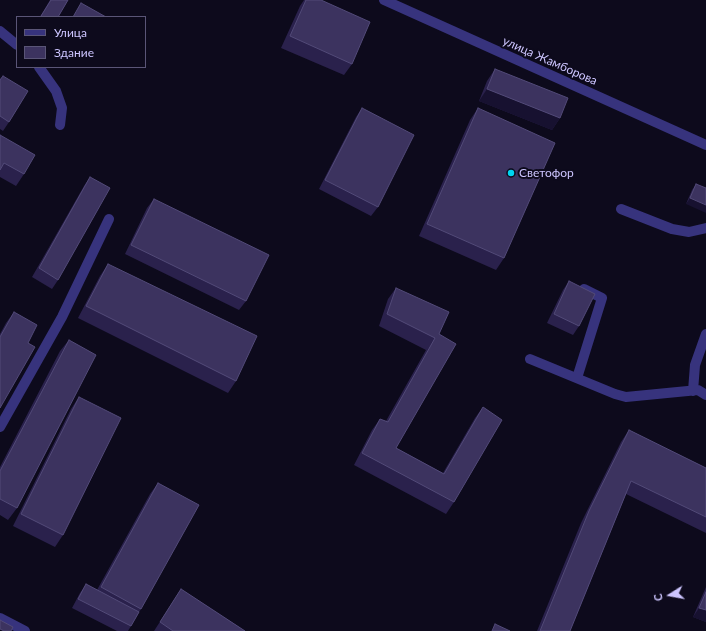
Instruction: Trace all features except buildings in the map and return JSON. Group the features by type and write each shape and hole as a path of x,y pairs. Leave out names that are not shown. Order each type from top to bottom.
{"street":[{"name":"улица Жамборова","path":"384,0 706,145"},
{"path":"0,30 16,44"},
{"path":"41,68 56,91 62,108 60,125"},
{"path":"621,209 678,230 689,232 706,228"},
{"path":"0,427 62,317 109,219"},
{"path":"577,378 602,298 580,287"},
{"path":"693,390 695,365 706,334"},
{"path":"530,359 615,394 626,397 693,390 698,390 706,395"},
{"path":"0,618 25,631"}],"place":[{"name":"Светофор","path":"511,173"}]}
